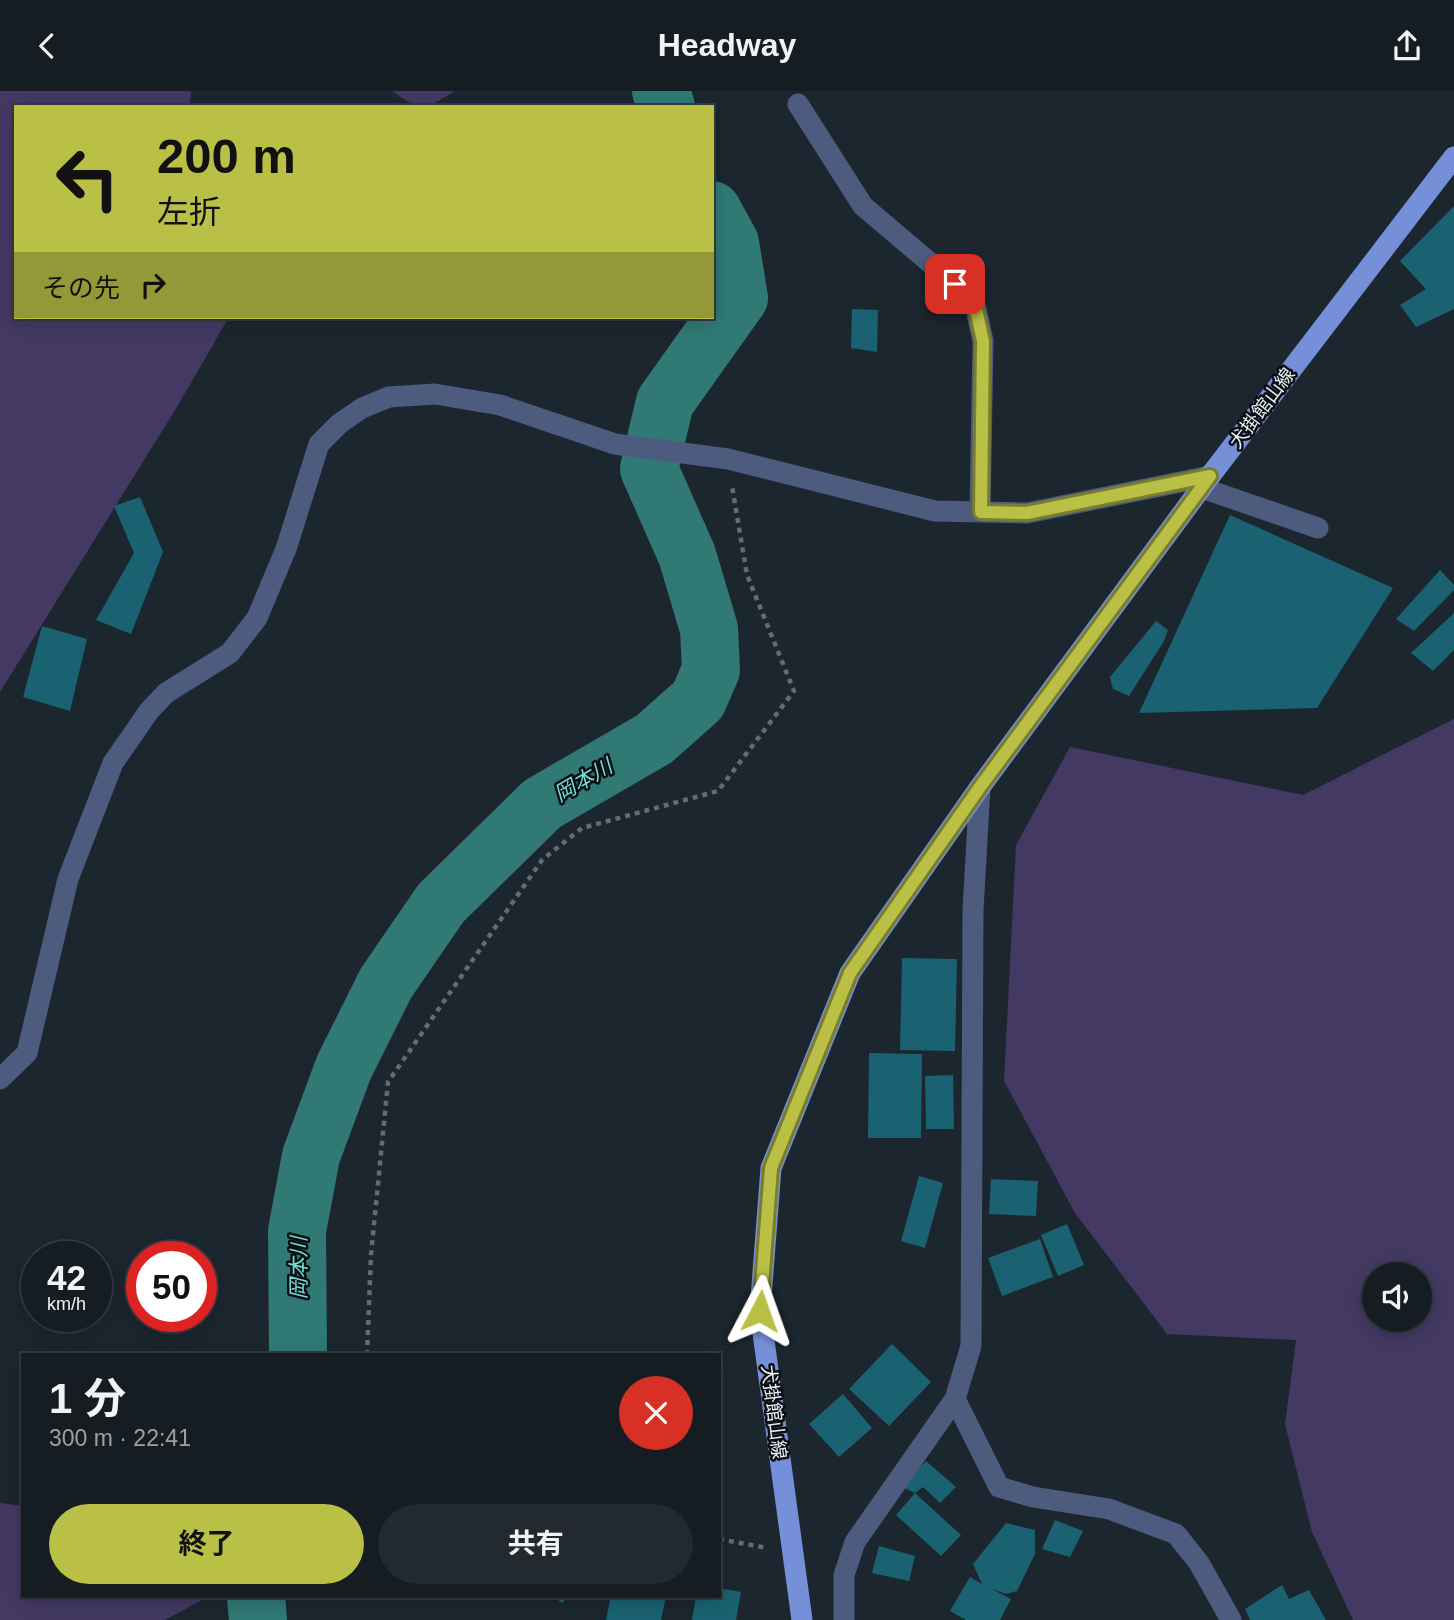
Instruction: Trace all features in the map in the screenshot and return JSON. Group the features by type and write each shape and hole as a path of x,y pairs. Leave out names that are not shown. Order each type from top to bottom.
{"main road":[{"name":"犬掛館山線","path":"802,1620 760,1311 771,1168 850,973 980,787 1206,482 1454,157"}],"street":[{"path":"798,104 863,206 974,300 983,341 981,512"},
{"path":"0,1079 27,1053 68,879 113,763 149,711 166,693 230,653 257,618 286,549 319,444 338,424 362,408 389,397 435,394 500,405 615,444 728,459 935,511 1027,513 1206,482 1318,528"},
{"path":"844,1620 844,1575 855,1542 955,1399 971,1346 973,910 980,787"},
{"path":"955,1399 999,1487 1033,1497 1109,1509 1176,1534 1199,1563 1231,1620"}],"path":[{"path":"367,1353 371,1255 388,1082 541,860 582,828 718,791 794,691 747,575 728,459"},
{"path":"721,1539 792,1552"}],"shaded area":[{"path":"0,91 191,91 190,105 14,105 14,319 228,319 177,407 0,692"},
{"path":"392,91 455,91 429,105 410,103"},
{"path":"1454,719 1454,1620 1353,1620 1312,1532 1285,1424 1296,1340 1167,1334 1075,1213 1004,1081 1016,845 1070,747 1303,795"},
{"path":"0,1503 21,1506 21,1598 202,1598 165,1620 0,1620"}],"building":[{"path":"1454,206 1454,309 1416,327 1400,305 1426,289 1400,261"},
{"path":"852,309 878,310 877,352 851,348"},
{"path":"140,497 163,552 131,634 96,620 134,553 114,506"},
{"path":"1230,515 1393,588 1317,708 1139,713"},
{"path":"1440,570 1454,585 1454,590 1414,631 1396,619"},
{"path":"1454,613 1454,650 1433,671 1411,653"},
{"path":"1156,621 1168,630 1164,641 1129,696 1113,689 1110,677"},
{"path":"42,626 87,639 70,711 23,697"},
{"path":"902,958 957,959 955,1051 900,1050"},
{"path":"869,1053 922,1054 921,1138 868,1138"},
{"path":"953,1075 954,1129 926,1129 925,1076"},
{"path":"919,1176 943,1183 925,1248 901,1241"},
{"path":"991,1179 1038,1181 1036,1216 989,1214"},
{"path":"1067,1224 1084,1265 1058,1276 1041,1235"},
{"path":"1040,1239 1053,1277 1002,1296 988,1258"},
{"path":"892,1344 931,1382 889,1426 849,1389"},
{"path":"843,1394 872,1428 839,1457 809,1424"},
{"path":"926,1461 956,1487 940,1503 923,1487 915,1493 902,1487"},
{"path":"915,1493 961,1535 941,1556 896,1515"},
{"path":"1055,1520 1083,1531 1070,1557 1042,1549"},
{"path":"1006,1523 1035,1530 1035,1554 1017,1591 1006,1594 992,1589 1011,1599 1000,1620 966,1620 950,1611 970,1577 982,1584 973,1564"},
{"path":"879,1546 915,1556 909,1581 872,1573"},
{"path":"1282,1585 1289,1599 1309,1590 1326,1620 1250,1620 1245,1609"},
{"path":"721,1588 741,1592 736,1620 692,1620 696,1598 721,1598"},
{"path":"611,1598 666,1598 661,1620 606,1620"}],"waterway":[{"name":"岡本川","path":"661,91 665,105"},
{"name":"岡本川","path":"298,1353 297,1231 311,1156 344,1067 386,983 441,903 542,804 654,739 698,700 711,670 709,629 687,555 649,469 665,402 739,298 730,243 714,214"},
{"name":"岡本川","path":"256,1598 258,1620"}],"route":[{"path":"760,1311 771,1168 850,973 980,787 1210,476 1027,513 981,512 983,341 974,300 955,284"}]}
